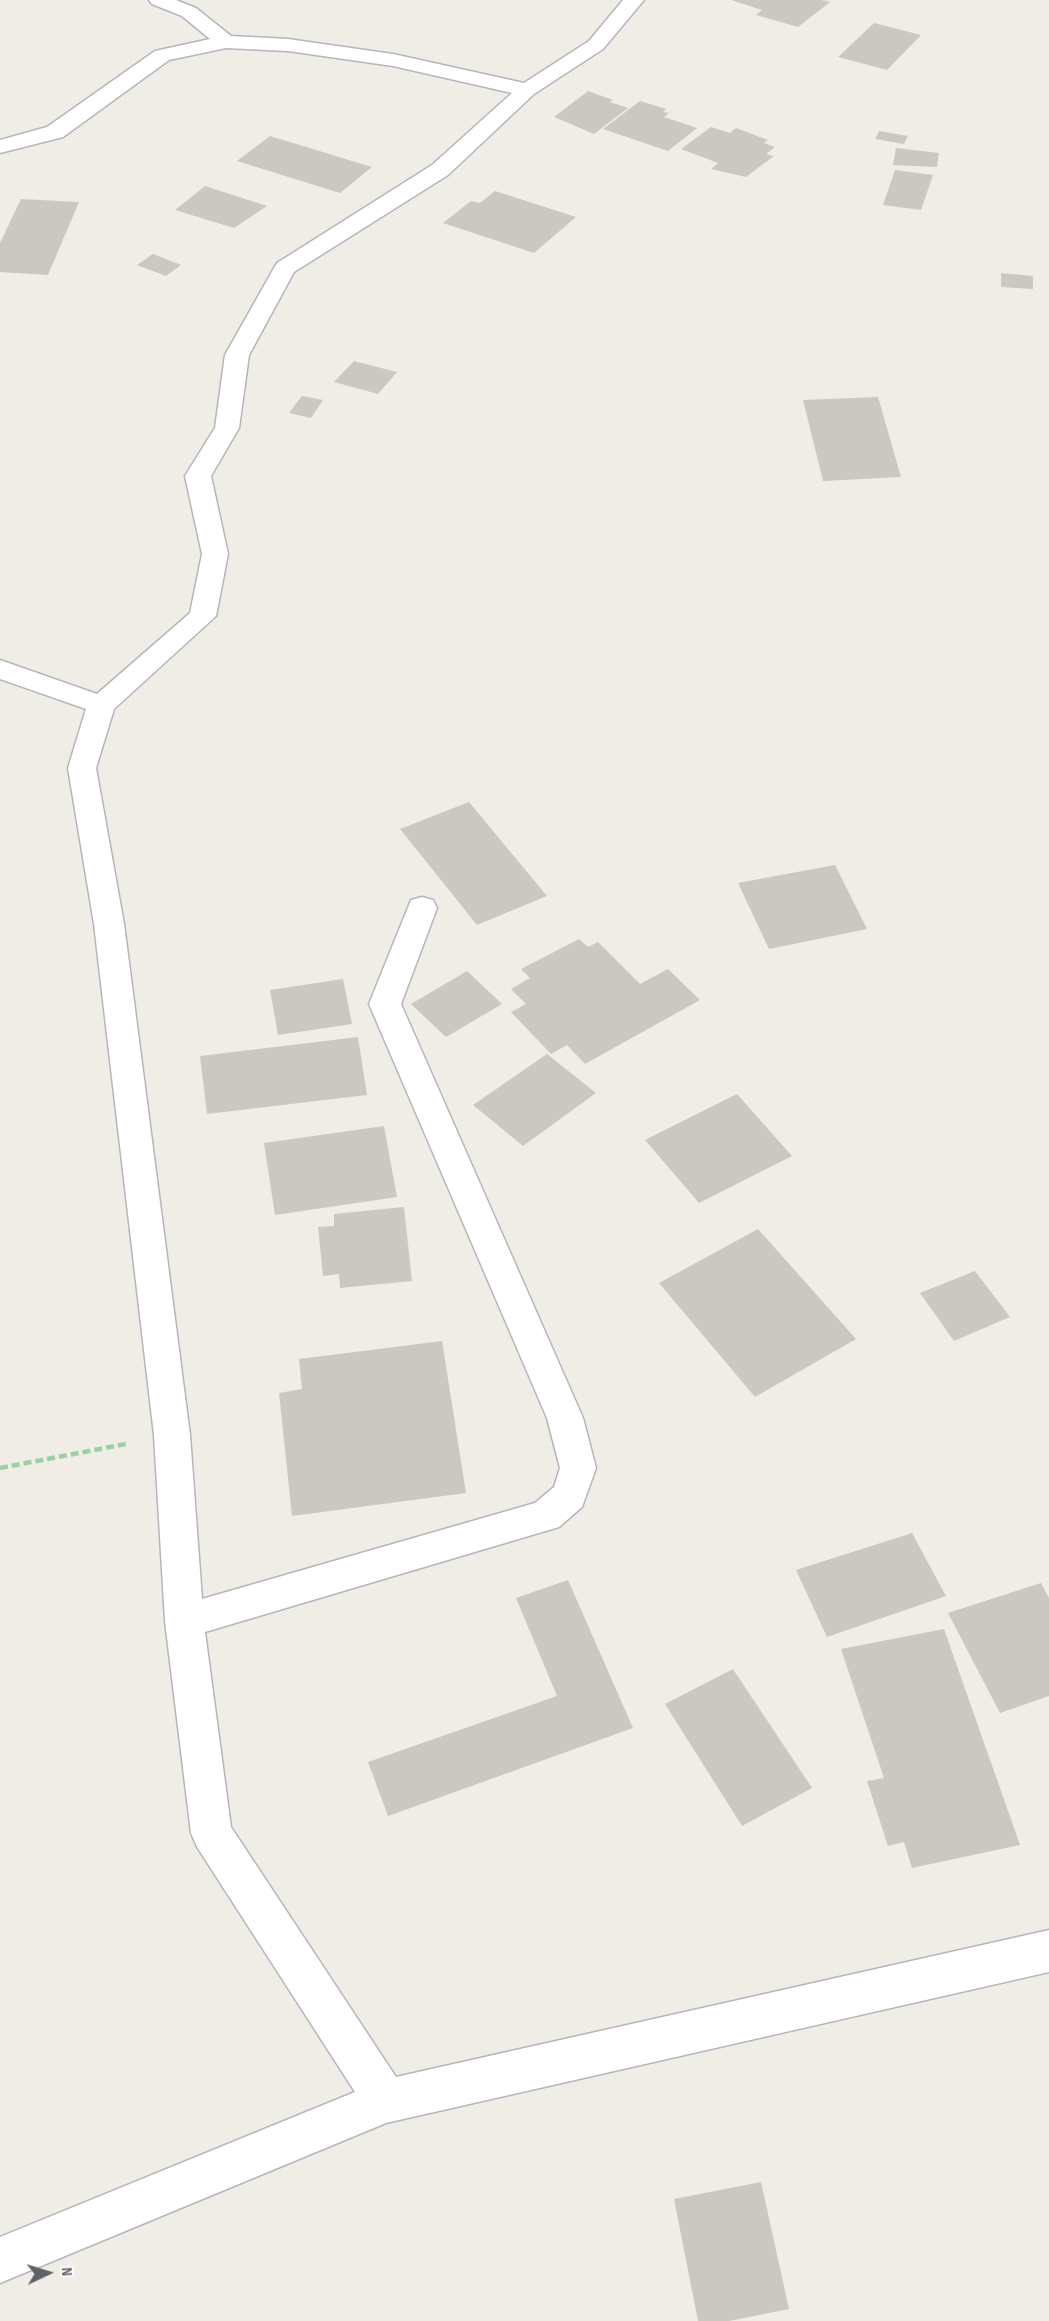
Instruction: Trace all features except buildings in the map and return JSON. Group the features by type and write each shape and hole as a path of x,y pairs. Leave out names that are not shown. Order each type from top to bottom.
{"street":[{"path":"159,0 189,12 226,42"},
{"path":"387,2101 211,1833 184,1621 172,1435 109,924 82,768 101,705 203,616 215,554 198,476 227,428 237,354 285,268 440,170 527,90 596,45 634,0"},
{"path":"0,147 55,132 162,55 226,42 288,45 393,60 527,90"},
{"path":"0,669 101,705"},
{"path":"184,1621 546,1516 569,1496 578,1468 565,1418 385,1004 422,908"},
{"path":"0,2259 387,2101 1049,1951"}],"path":[{"path":"0,1468 172,1435"}]}
